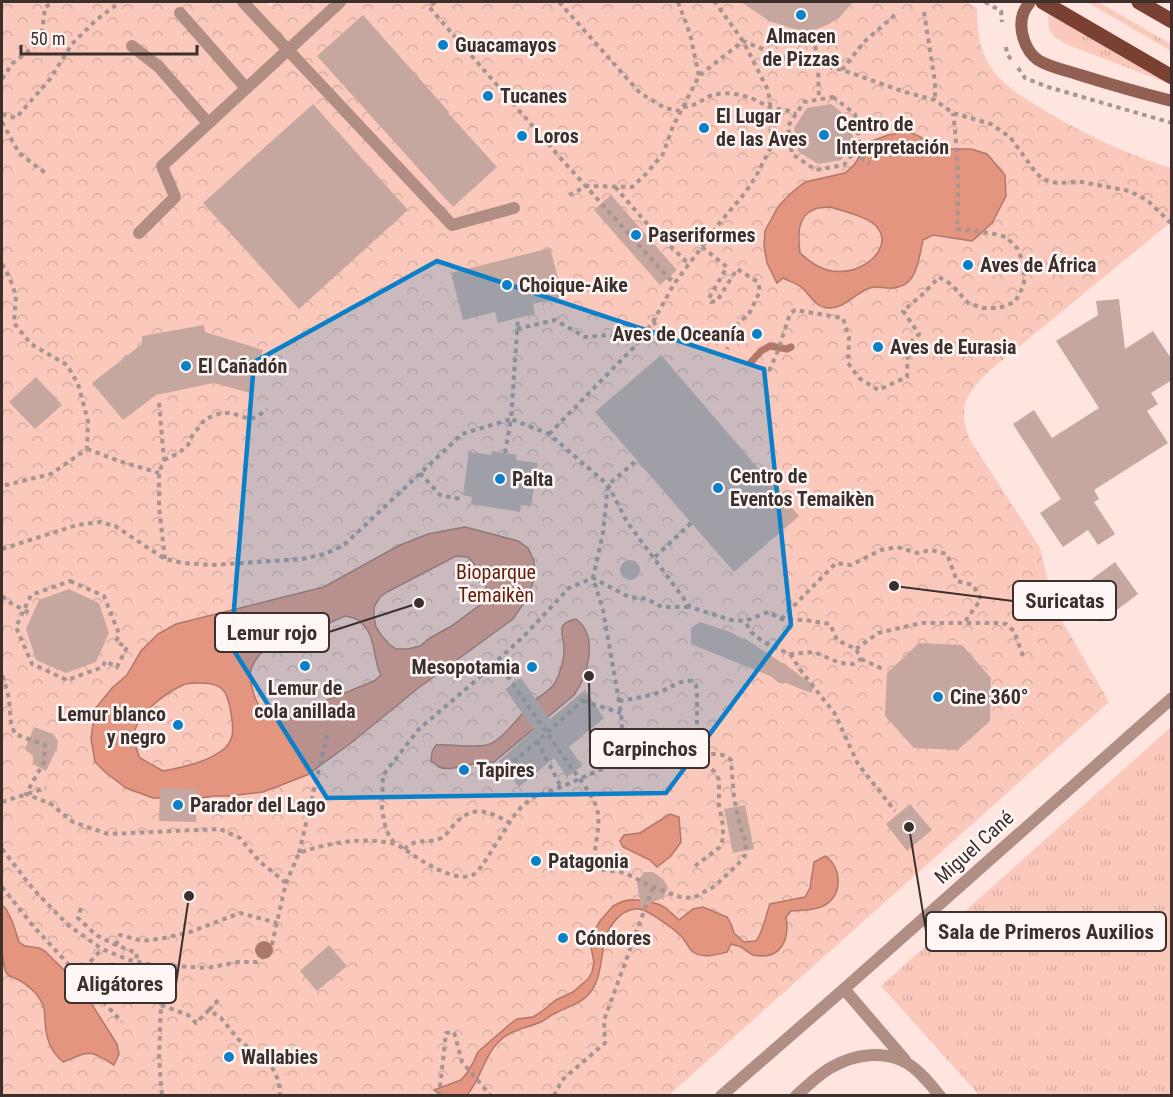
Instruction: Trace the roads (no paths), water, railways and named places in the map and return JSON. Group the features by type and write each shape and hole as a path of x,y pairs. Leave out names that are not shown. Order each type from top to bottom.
{"main road":[{"path":"1030,2 1023,13 1024,42 1029,51 1039,60 1123,88 1172,101"},
{"path":"1043,2 1172,77"},
{"path":"1139,2 1172,21"}],"street":[{"path":"243,2 452,225 514,208"},
{"path":"139,233 175,197 162,166 340,2"},
{"path":"180,13 246,88"},
{"path":"132,46 159,67 208,123"},
{"name":"Miguel Cané","path":"721,1095 1172,698"},
{"path":"844,989 908,1064 940,1095"},
{"path":"796,1095 832,1067 867,1055 887,1055 908,1064"}],"waterway":[{"path":"751,362 761,351 770,346 787,349 791,347"}],"place":[{"name":"Almacen de Pizzas","path":"801,15"},
{"name":"Guacamayos","path":"443,45"},
{"name":"Tucanes","path":"488,96"},
{"name":"El Lugar de las Aves","path":"704,128"},
{"name":"Centro de Interpretación","path":"824,135"},
{"name":"Loros","path":"522,136"},
{"name":"Paseriformes","path":"636,235"},
{"name":"Aves de África","path":"968,265"},
{"name":"Choique-Aike","path":"507,285"},
{"name":"Aves de Oceanía","path":"757,334"},
{"name":"Aves de Eurasia","path":"878,347"},
{"name":"El Cañadón","path":"186,366"},
{"name":"Palta","path":"500,479"},
{"name":"Centro de Eventos Temaikèn","path":"718,488"},
{"name":"Suricatas","path":"894,586"},
{"name":"Lemur rojo","path":"419,603"},
{"name":"Lemur de cola anillada","path":"305,666"},
{"name":"Mesopotamia","path":"532,667"},
{"name":"Carpinchos","path":"589,676"},
{"name":"Cine 360°","path":"938,697"},
{"name":"Lemur blanco y negro","path":"178,725"},
{"name":"Tapires","path":"464,770"},
{"name":"Parador del Lago","path":"178,805"},
{"name":"Sala de Primeros Auxilios","path":"909,827"},
{"name":"Patagonia","path":"536,861"},
{"name":"Aligátores","path":"189,896"},
{"name":"Cóndores","path":"563,938"},
{"name":"Wallabies","path":"229,1057"}],"park label":[{"name":"Bioparque Temaikèn","path":"496,584"}]}
